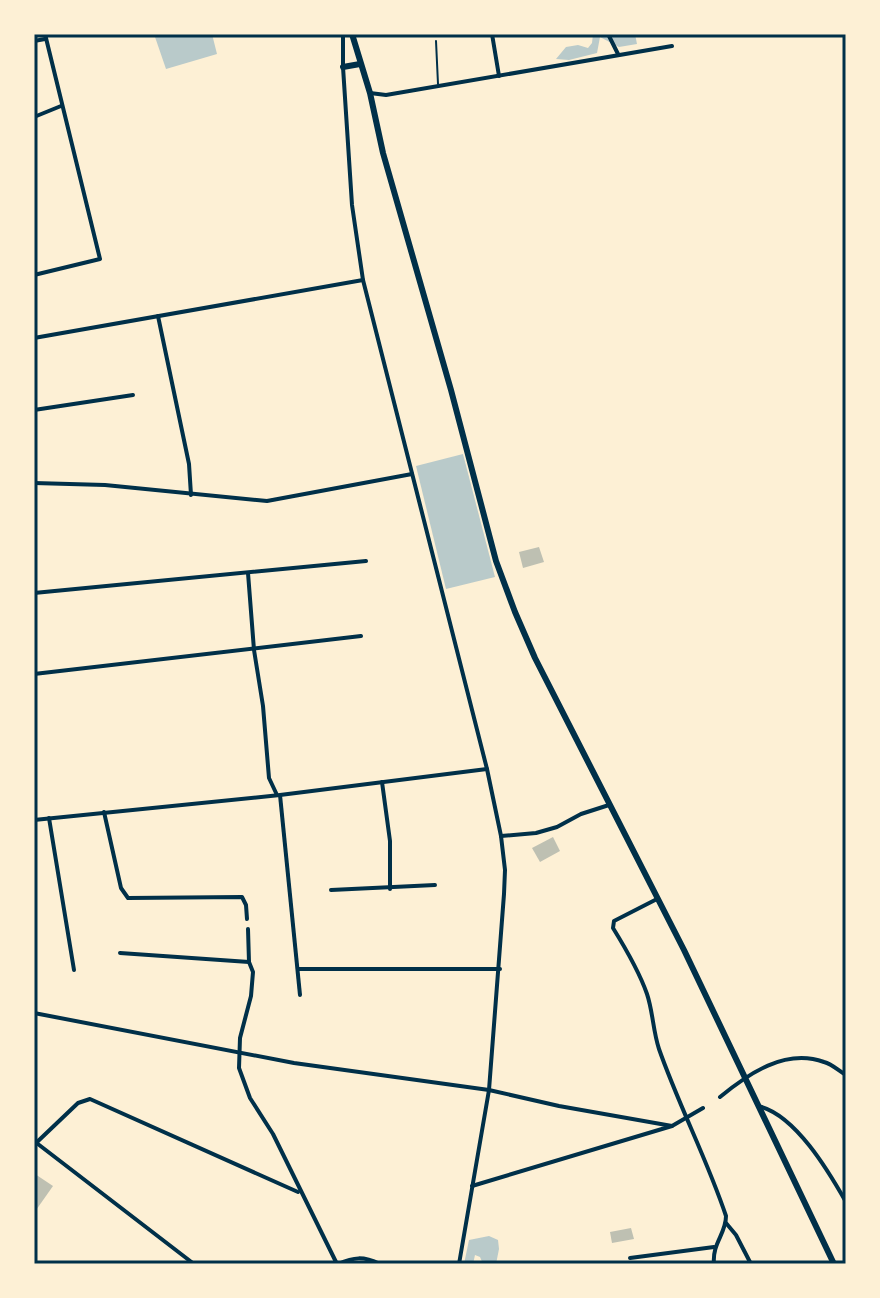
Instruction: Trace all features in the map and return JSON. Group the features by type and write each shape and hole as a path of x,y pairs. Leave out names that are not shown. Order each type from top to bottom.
{"highway":[{"path":"352,34 370,93 389,178 503,582 535,658 658,898 834,1264"},
{"path":"343,67 360,64"}],"street":[{"path":"343,34 352,205 363,280 487,769 505,870 489,1090 459,1264"},
{"path":"492,34 499,76"},
{"path":"608,34 618,54"},
{"path":"34,41 45,36 100,259 34,275"},
{"path":"370,93 386,95 672,46"},
{"path":"34,117 61,106"},
{"path":"34,338 363,280"},
{"path":"158,316 178,403 191,495"},
{"path":"34,410 133,395"},
{"path":"34,483 105,485 267,501 412,474"},
{"path":"34,593 366,561"},
{"path":"248,573 269,778 278,795 300,995"},
{"path":"34,674 361,636"},
{"path":"34,820 278,795 487,769"},
{"path":"382,782 390,841 390,889"},
{"path":"501,836 536,833 557,827 581,814 609,805"},
{"path":"104,812 121,888 128,898 244,898 247,919"},
{"path":"49,818 74,970"},
{"path":"331,890 435,885"},
{"path":"658,898 614,921 613,928 644,986 658,1046 726,1216 726,1223 714,1247 714,1264"},
{"path":"248,929 249,962 253,972 239,1053 239,1068 245,1087 273,1134 337,1264 363,1257 380,1264"},
{"path":"120,953 249,962"},
{"path":"298,969 500,969"},
{"path":"34,1013 345,1072 489,1090 547,1104 672,1126"},
{"path":"720,1097 768,1064 803,1060 824,1062 846,1075"},
{"path":"194,1264 35,1142 78,1103 90,1099 300,1193"},
{"path":"757,1106 774,1112 799,1134 846,1202"},
{"path":"472,1186 672,1126 703,1108"},
{"path":"726,1223 751,1264"},
{"path":"630,1258 714,1247"}],"lane":[{"path":"436,41 438,85"}],"shaded area":[{"path":"154,34 212,34 217,54 166,69"},
{"path":"593,34 635,34 637,44 619,47 600,37 597,53 569,60 556,59 566,47 578,45 588,48"},
{"path":"463,454 495,577 446,589 416,466"},
{"path":"489,1236 498,1240 496,1264 483,1264 480,1257 475,1255 473,1264 464,1264 469,1240"}],"building":[{"path":"539,547 544,562 523,568 519,552"},
{"path":"553,837 560,851 540,862 532,848"},
{"path":"34,1176 53,1186 34,1213"},
{"path":"631,1228 634,1239 612,1243 610,1232"}]}
